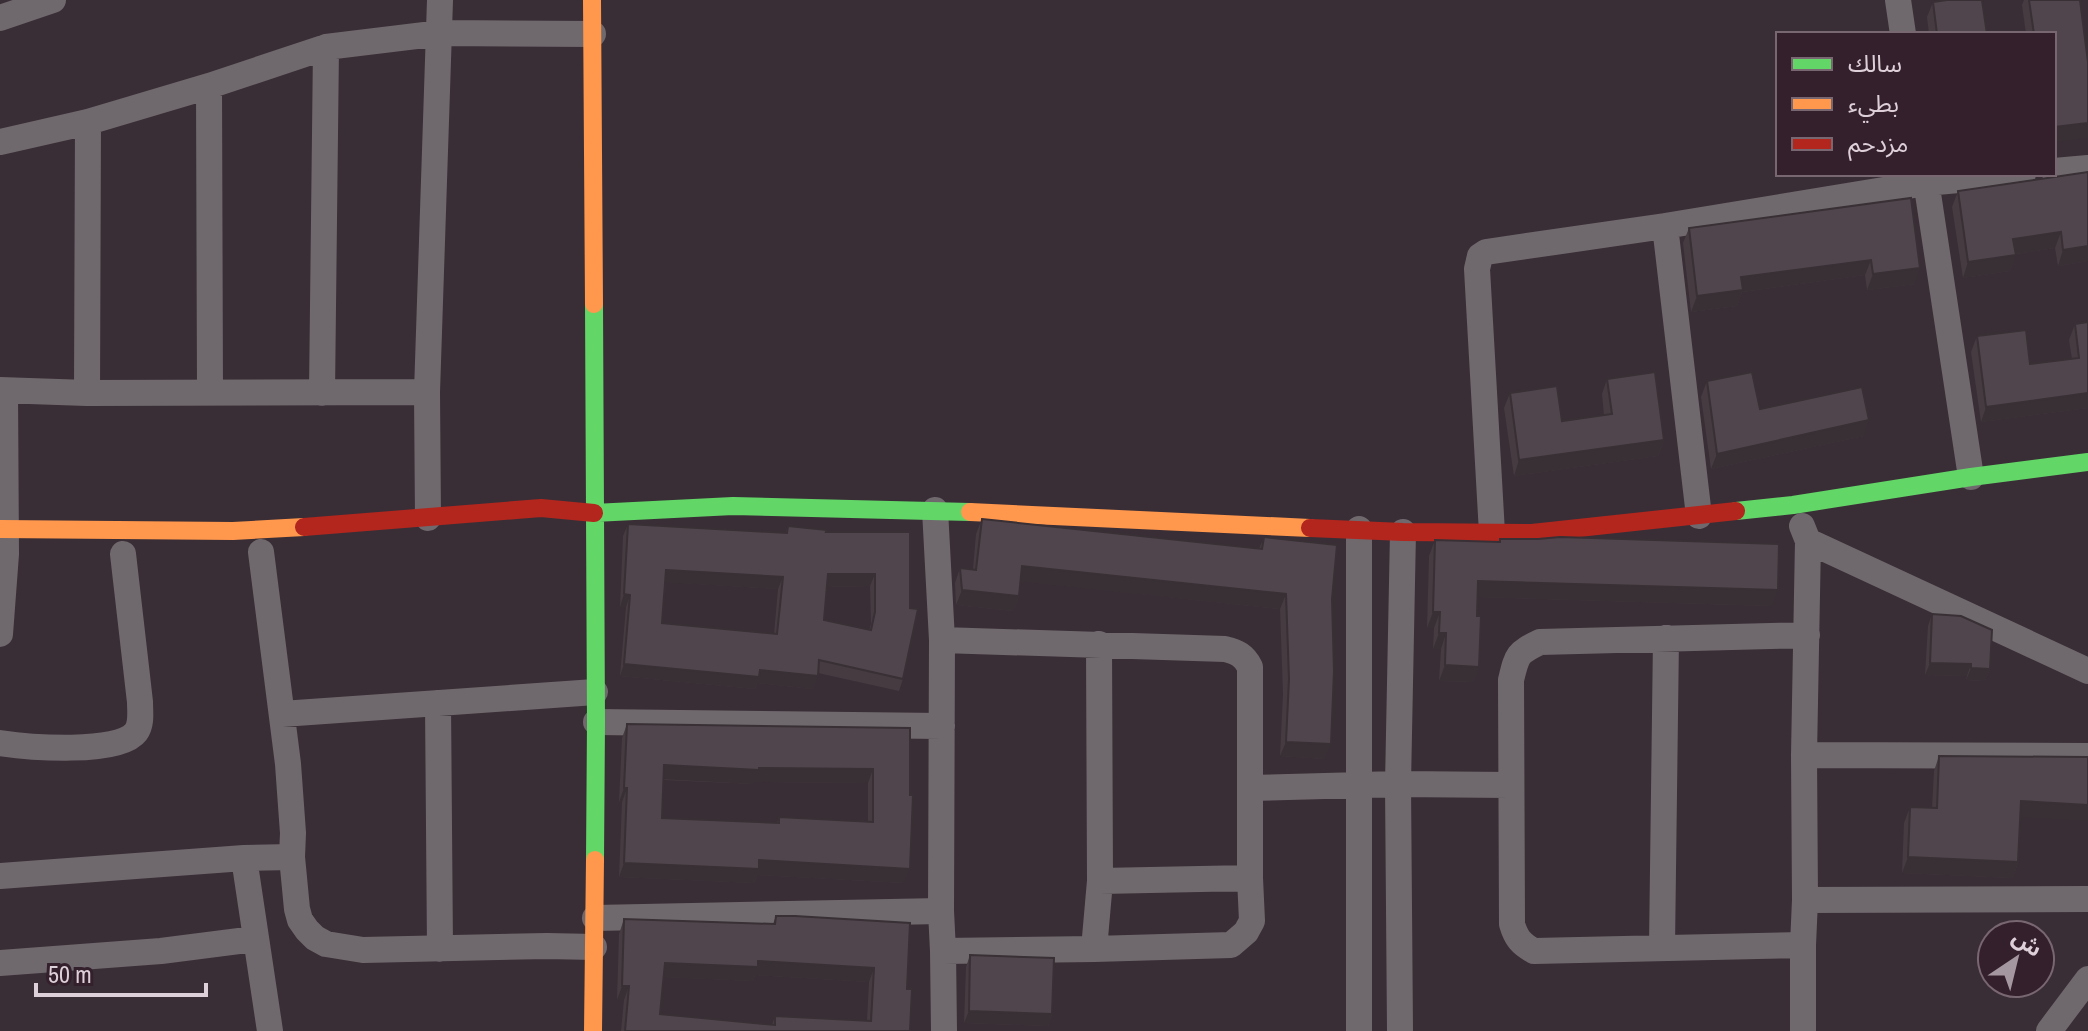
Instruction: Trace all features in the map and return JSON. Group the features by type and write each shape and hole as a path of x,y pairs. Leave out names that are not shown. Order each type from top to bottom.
{"main road":[{"path":"592,0 596,722 593,1031"},
{"path":"6,544 283,529 541,508 595,513 733,506 935,510 1403,532 1532,533 1793,505 2088,462"},
{"path":"562,528 595,513"}],"street":[{"path":"0,18 53,0"},
{"path":"428,518 427,392 440,0"},
{"path":"1898,0 1903,32"},
{"path":"0,142 88,122 326,47 441,33 593,34"},
{"path":"322,393 326,47"},
{"path":"209,86 210,392"},
{"path":"87,393 88,122"},
{"path":"2056,171 2088,168"},
{"path":"1492,533 1477,283 1480,256 1486,252 1665,226 1926,178 1974,176"},
{"path":"1926,178 1971,477"},
{"path":"1665,226 1699,516"},
{"path":"0,634 6,544 2,390 87,393 427,392"},
{"path":"1793,505 1808,541 1803,1031"},
{"path":"935,510 942,640 944,1031"},
{"path":"1359,529 1359,1031"},
{"path":"1400,1031 1398,784 1403,532"},
{"path":"1808,541 2088,671"},
{"path":"261,552 288,764 297,909 300,920 315,938 346,949 594,947"},
{"path":"0,743 87,747 128,740 137,731 140,702 124,554"},
{"path":"1803,945 1534,951 1522,944 1515,936 1512,924 1511,680 1521,651 1540,642 1807,635"},
{"path":"1662,947 1666,638"},
{"path":"942,640 1225,649 1246,658 1250,667 1252,921 1246,932 1231,945 943,951"},
{"path":"1094,949 1100,881 1099,644"},
{"path":"282,714 595,692"},
{"path":"438,703 440,949"},
{"path":"596,722 942,726"},
{"path":"1804,755 2088,756"},
{"path":"1250,788 1510,785"},
{"path":"0,876 292,857"},
{"path":"244,858 270,1031"},
{"path":"1100,881 1250,878"},
{"path":"1805,900 2088,899"},
{"path":"595,918 941,911"},
{"path":"0,963 161,951 255,939"},
{"path":"2049,1031 2088,979"}],"building":[{"path":"1982,0 1987,32 1937,32 1933,2"},
{"path":"2029,0 2080,0 2088,62 2088,123 2056,127 2056,32 2034,32"},
{"path":"2088,172 2088,246 2063,250 2061,232 2013,239 2016,255 1968,262 1958,191"},
{"path":"1911,198 1920,268 1873,274 1871,260 1741,277 1743,290 1697,296 1689,228"},
{"path":"2088,322 2088,393 1986,407 1977,336 2026,330 2030,364 2079,358 2075,324"},
{"path":"1655,372 1664,440 1519,460 1510,393 1557,386 1562,421 1612,414 1607,379"},
{"path":"1752,372 1760,409 1862,387 1869,420 1717,454 1707,381"},
{"path":"982,519 1262,549 1264,537 1337,545 1332,599 1334,671 1331,744 1286,742 1289,679 1286,594 1022,566 1019,596 962,590 960,568 976,570"},
{"path":"628,524 787,533 788,526 826,532 910,532 910,608 918,609 903,679 819,660 818,676 760,670 759,677 624,664 630,595 624,594","holes":["666,570 783,577 777,634 662,623","828,574 875,574 875,612 871,630 824,620"]},
{"path":"1560,537 1779,544 1778,590 1478,581 1477,616 1481,616 1479,667 1445,665 1446,633 1439,633 1440,612 1433,612 1435,540 1500,542 1500,539"},
{"path":"1932,614 1961,616 1992,630 1990,669 1971,668 1971,664 1930,663"},
{"path":"627,724 910,728 910,795 913,795 910,869 759,860 759,869 624,863 627,788 624,788","holes":["664,765 759,770 873,769 873,822 779,817 779,823 662,818"]},
{"path":"1939,756 2088,757 2088,805 2021,801 2018,862 1908,857 1910,807 1937,808"},
{"path":"776,916 910,923 907,989 912,989 910,1031 625,1031 629,986 622,986 624,919 775,924","holes":["758,961 874,968 871,1021 775,1016 775,1025 660,1014 665,963 758,967"]},
{"path":"970,955 1054,958 1052,1014 969,1011"}],"traffic: fast":[{"path":"594,304 595,860"},
{"path":"1736,511 2088,462"},
{"path":"594,513 733,506 970,512"}],"traffic: slow":[{"path":"592,0 594,304"},
{"path":"970,512 1310,528"},
{"path":"0,529 233,531 304,527"},
{"path":"593,1031 595,860"}],"traffic: jam":[{"path":"304,527 541,508 594,513"},
{"path":"1310,528 1532,533 1736,511"}]}
